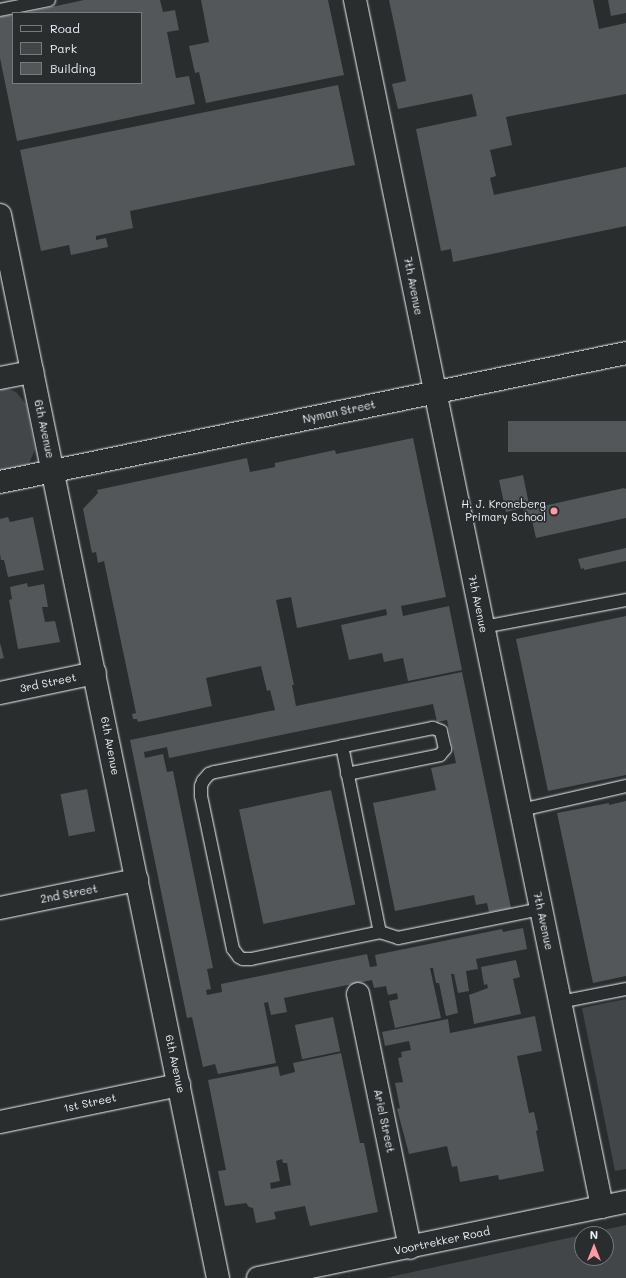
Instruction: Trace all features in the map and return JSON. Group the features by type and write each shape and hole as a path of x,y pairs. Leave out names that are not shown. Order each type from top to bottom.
{"street":[{"name":"7th Avenue","path":"355,0 602,1207"},
{"name":"6th Avenue","path":"0,215 218,1278"},
{"name":"Nyman Street","path":"0,482 626,353"},
{"path":"0,378 32,372"},
{"name":"3rd Street","path":"0,693 95,673"},
{"name":"2nd Street","path":"0,908 137,880"},
{"name":"Ariel Street","path":"358,994 410,1248"},
{"name":"1st Street","path":"0,1122 179,1085"},
{"name":"Voortrekker Road","path":"258,1278 410,1248 626,1202"}],"lane":[{"path":"0,10 49,0"},
{"path":"483,627 626,600"},
{"path":"347,774 440,755 445,749 442,733 439,729 433,728 210,774 201,786 204,811 233,949 239,957 242,959 251,959 380,932 398,938 541,909"},
{"path":"342,746 380,932"},
{"path":"520,810 626,786"},
{"path":"560,1002 626,989"}],"green space":[{"path":"3,387 16,392 26,404 35,450 29,463 22,467 0,472 0,388"},
{"path":"626,999 626,1169 615,1171 582,1008"},
{"path":"626,1225 626,1278 385,1278 574,1237 574,1266 614,1266 614,1228"}],"building":[{"path":"84,0 160,0 163,12 175,10 179,30 167,32 176,78 189,76 195,104 17,141 0,58 0,17 12,15 12,84 142,84 142,12 29,12"},
{"path":"201,0 328,0 344,75 206,103 199,72 195,73 189,46 209,42"},
{"path":"389,0 593,0 599,29 626,23 626,94 506,117 512,145 490,150 496,176 490,178 494,195 626,167 626,226 453,262 451,249 441,251 416,129 477,116 472,94 398,109 392,84 406,81"},
{"path":"608,0 626,0 626,13 611,16"},
{"path":"338,85 355,165 130,211 133,228 96,236 96,240 106,238 108,247 71,255 69,245 41,251 20,150"},
{"path":"508,421 626,421 626,452 508,452"},
{"path":"413,438 446,597 401,606 403,616 449,606 462,670 408,681 403,658 384,662 382,653 349,660 341,625 387,615 386,609 297,628 291,597 276,600 294,685 292,685 296,706 462,672 511,908 489,912 487,903 476,905 474,895 395,911 373,803 436,790 431,768 456,763 447,720 437,722 433,704 169,758 167,747 144,752 145,758 163,754 167,772 173,771 213,968 207,969 211,989 206,990 207,995 222,992 221,984 367,954 370,967 377,966 375,955 502,929 503,932 523,928 527,949 476,959 478,969 466,971 469,991 458,993 454,974 451,974 458,1013 446,1016 439,983 436,983 433,968 430,968 441,1018 395,1028 389,1001 398,999 397,993 388,995 386,986 374,988 372,980 284,998 287,1012 271,1015 268,1002 264,1003 276,1063 218,1074 215,1064 203,1067 192,1017 187,1018 130,740 275,710 270,690 267,691 261,666 206,678 212,706 138,722 137,719 133,719 132,714 136,713 104,561 98,563 96,552 92,553 83,509 98,493 97,490 247,458 250,472 275,467 275,463 335,450 336,454"},
{"path":"523,475 530,509 624,488 626,489 626,518 536,538 531,516 525,517 523,508 506,512 499,480"},
{"path":"8,517 10,522 33,517 44,570 8,577 4,560 1,560 0,554 0,519"},
{"path":"626,548 626,561 584,570 584,568 581,569 578,559"},
{"path":"27,583 28,587 44,584 48,607 42,607 45,622 55,621 60,642 18,649 9,600 12,599 10,587"},
{"path":"626,616 626,775 548,791 516,639"},
{"path":"0,643 4,658 0,659"},
{"path":"87,789 95,831 69,836 60,794"},
{"path":"331,790 355,904 263,924 239,810"},
{"path":"626,801 626,976 593,983 557,813"},
{"path":"516,960 520,977 513,979 521,1014 474,1024 469,995 488,988 487,984 484,985 481,967"},
{"path":"535,1016 542,1051 517,1056 529,1113 534,1112 538,1130 536,1131 544,1171 499,1180 498,1175 460,1182 457,1166 452,1167 447,1146 409,1154 397,1109 400,1108 395,1083 403,1082 398,1058 402,1057 401,1052 411,1050 409,1041 385,1046 382,1032 448,1019 450,1033"},
{"path":"333,1017 340,1051 302,1059 295,1025"},
{"path":"341,1053 360,1143 364,1143 378,1212 310,1226 305,1206 274,1212 276,1219 256,1223 253,1208 249,1207 246,1203 225,1206 218,1171 226,1170 208,1080 278,1066 280,1076 295,1072 293,1063","holes":["282,1159 283,1163 287,1163 291,1185 271,1189 270,1183 280,1181 276,1161"]}],"place":[{"name":"H. J. Kroneberg Primary School","path":"554,511"}]}
